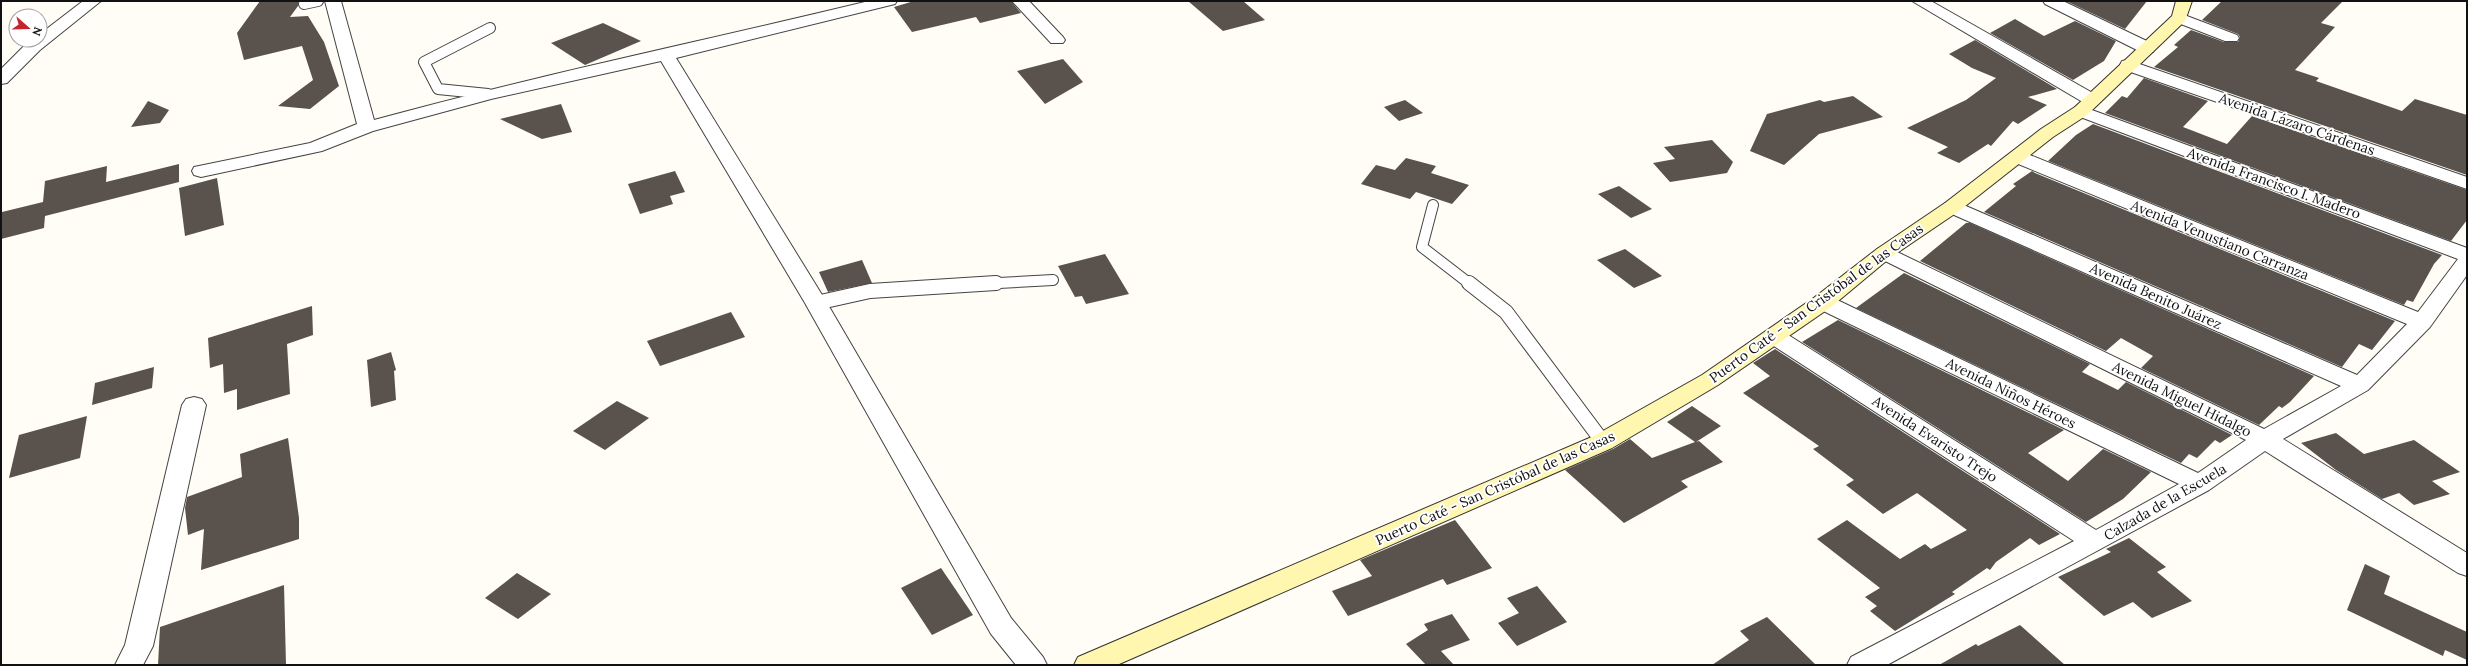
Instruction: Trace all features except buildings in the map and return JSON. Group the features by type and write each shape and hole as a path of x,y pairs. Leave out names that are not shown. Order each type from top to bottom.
{"main road":[{"name":"Puerto Caté - San Cristóbal de las Casas","path":"1088,665 1603,442 1710,380 1822,302 1884,253 1952,207 2047,133 2086,105 2147,48 2183,5"}],"street":[{"path":"48,18 73,1"},
{"path":"1,79 34,46 93,1"},
{"path":"333,1 367,127"},
{"path":"201,171 315,147 367,127 488,94 666,55 888,1"},
{"path":"1020,1 1057,40"},
{"name":"Avenida Francisco I. Madero","path":"1920,1 2086,105 2467,255"},
{"path":"2051,1 2147,48"},
{"path":"2183,5 2231,38"},
{"path":"1,62 14,48"},
{"path":"666,55 816,303 1001,626 1033,665"},
{"name":"Avenida Lázaro Cárdenas","path":"2128,65 2467,183"},
{"name":"Avenida Venustiano Carranza","path":"2018,157 2422,322"},
{"name":"Avenida Benito Juárez","path":"1952,207 2360,385"},
{"name":"Avenida Miguel Hidalgo","path":"1884,253 2266,439 2467,566"},
{"name":"Calzada de la Escuela","path":"1861,665 2095,542 2200,484 2266,439 2360,385 2422,322 2467,260"},
{"name":"Avenida Niños Héroes","path":"1822,302 2200,484"},
{"name":"Avenida Evaristo Trejo","path":"1774,336 2095,542"},
{"path":"129,665 139,646 194,405"}],"lane":[{"path":"304,4 318,1"},
{"path":"488,94 438,89 424,62 490,28"},
{"path":"1434,205 1422,247 1506,312 1603,442"},
{"path":"816,303 870,291 1054,280"}]}
